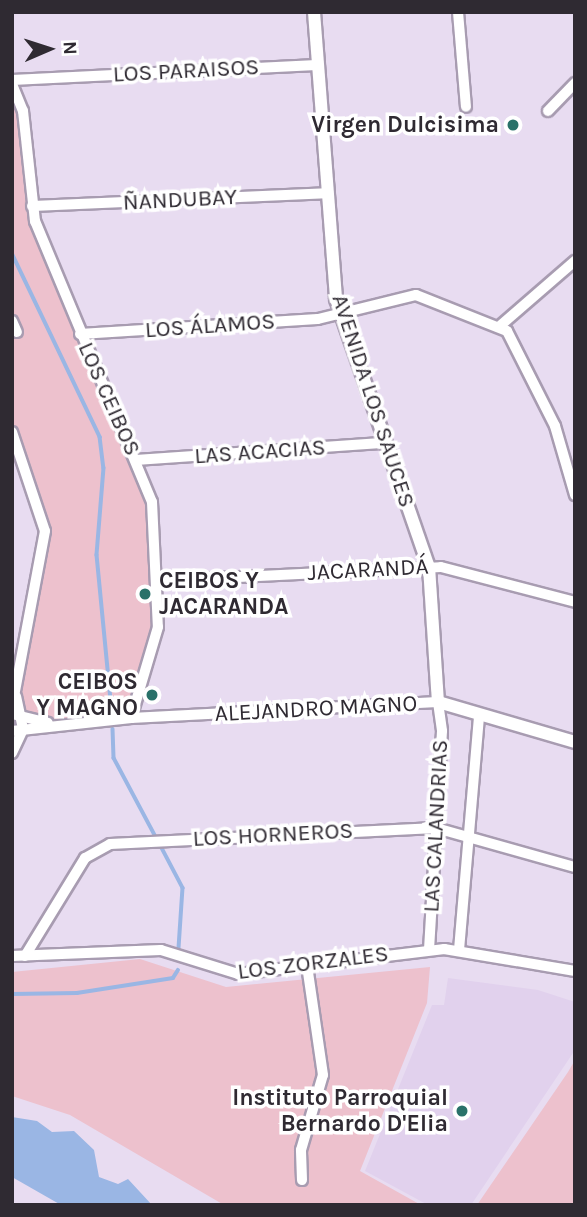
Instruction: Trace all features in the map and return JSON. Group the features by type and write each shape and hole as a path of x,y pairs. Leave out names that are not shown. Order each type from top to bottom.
{"main road":[{"name":"AVENIDA LOS SAUCES","path":"314,12 327,193 340,315 429,567 438,702"},
{"name":"ALEJANDRO MAGNO","path":"438,702 479,717 575,742"}],"street":[{"path":"458,12 466,107"},
{"name":"LOS PARAISOS","path":"12,82 317,65"},
{"name":"LOS CEIBOS","path":"12,82 23,111 32,206 80,334 137,460 152,502 157,581 156,637 131,718"},
{"path":"548,111 575,83"},
{"name":"ÑANDUBAY","path":"32,206 327,193"},
{"path":"575,261 501,325 555,426 575,495"},
{"name":"LOS ÁLAMOS","path":"80,334 340,315 409,294 501,325"},
{"path":"12,321 17,332"},
{"path":"12,432 45,531 12,707"},
{"name":"LAS ACACIAS","path":"137,460 383,443"},
{"name":"JACARANDÁ","path":"157,581 429,567 575,602"},
{"path":"12,753 18,730 16,696"},
{"name":"ALEJANDRO MAGNO","path":"18,730 52,723 438,702"},
{"name":"LAS CALANDRIAS","path":"429,950 436,828 438,702"},
{"name":"ALEJANDRO MAGNO","path":"17,716 52,723"},
{"name":"LAS CALANDRIAS","path":"459,950 465,836 479,717"},
{"name":"LOS HORNEROS","path":"26,956 85,858 100,847 436,828 575,867"},
{"name":"LOS ZORZALES","path":"12,956 161,950 229,974 429,950 459,950 575,971"},
{"path":"302,1180 301,1150 323,1074 307,965"}],"shaded area":[{"path":"12,84 32,206 150,494 159,613 131,718 23,729 16,697 44,537 12,432"},
{"path":"140,959 226,987 430,967 427,1003 360,1171 421,1205 224,1205 70,1115 12,1096 12,972"},
{"name":"Instituto Parroquial Bernardo D'Elia","path":"448,978 538,990 575,1002 575,1050 471,1205 428,1205 365,1171 432,1005 444,1005"},
{"path":"575,1060 575,1205 477,1205 568,1072"}],"water":[{"path":"12,1117 37,1121 52,1132 74,1131 94,1150 99,1177 118,1184 128,1179 152,1205 61,1205 12,1177"}],"waterway":[{"path":"12,253 100,437 104,468 97,555 112,710"},
{"path":"113,729 114,758 155,835"},
{"path":"162,848 183,888 179,948"},
{"path":"12,994 77,993 173,978 178,970"}],"place":[{"name":"Virgen Dulcisima","path":"513,125"},
{"name":"CEIBOS Y JACARANDA","path":"145,594"},
{"name":"CEIBOS Y MAGNO","path":"152,695"},
{"name":"Instituto Parroquial Bernardo D'Elia","path":"462,1111"}]}
